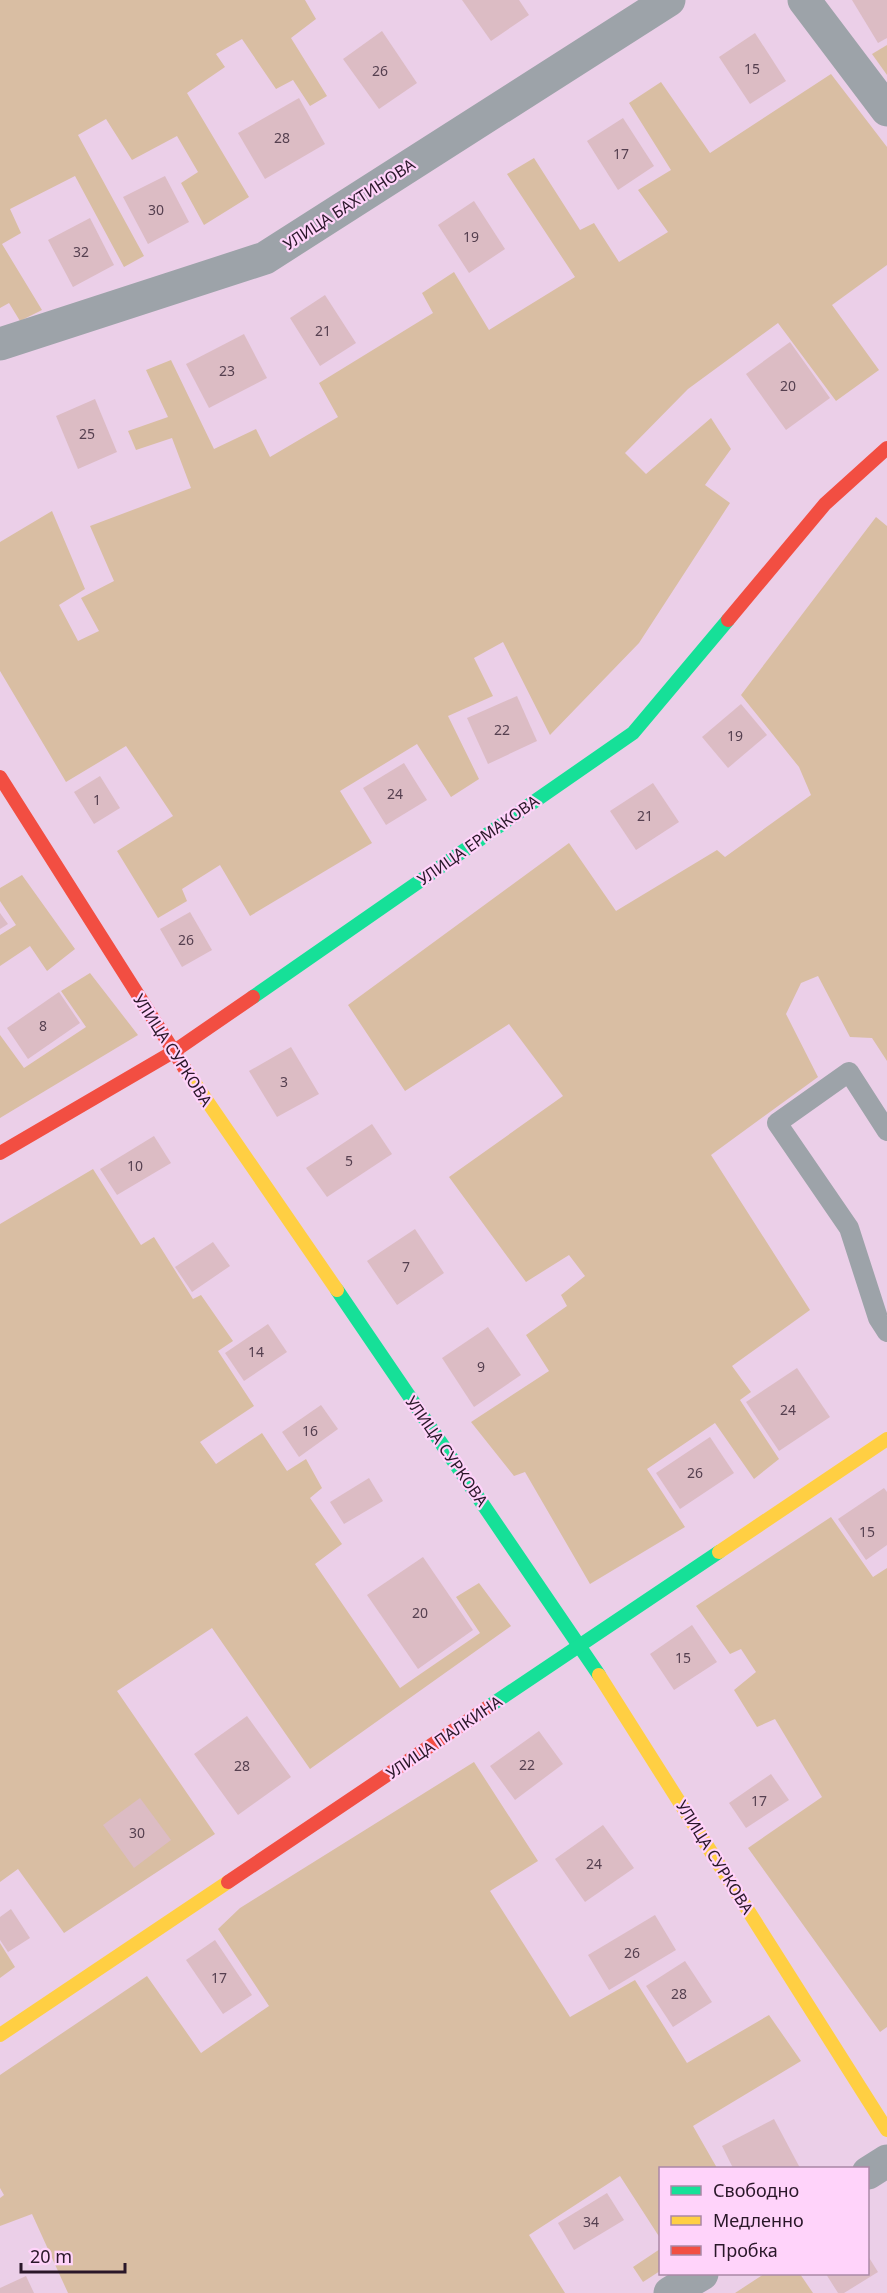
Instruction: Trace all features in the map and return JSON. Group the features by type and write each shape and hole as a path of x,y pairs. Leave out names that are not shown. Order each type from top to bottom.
{"street":[{"name":"УЛИЦА БАХТИНОВА","path":"0,344 265,258 669,0"},
{"path":"804,0 887,110"},
{"name":"УЛИЦА ЕРМАКОВА","path":"0,1154 173,1052 633,733 825,504 887,447"},
{"name":"УЛИЦА СУРКОВА","path":"0,777 173,1052 581,1646 887,2130"},
{"name":"УЛИЦА ПАЛКИНА","path":"0,2035 887,1439"},
{"path":"869,2172 887,2161"},
{"path":"670,2293 700,2275"}],"lane":[{"path":"887,1131 849,1072 777,1123 849,1228 878,1318 887,1332"}],"shaded area":[{"path":"0,0 305,0 316,19 291,38 327,96 310,106 293,80 276,89 242,39 216,54 225,67 187,93 249,197 204,225 181,183 198,172 177,136 132,160 106,119 78,135 144,256 124,267 75,176 10,209 21,233 2,244 42,310 20,321 9,303 0,308"},
{"path":"887,45 887,75 872,54"},
{"path":"831,74 887,147 887,265 832,305 879,370 836,401 778,323 688,389 625,453 646,474 711,418 731,449 705,485 730,503 639,643 550,735 503,642 474,658 493,696 448,716 479,779 451,797 417,744 340,791 372,843 250,916 220,865 182,889 187,901 158,918 117,851 173,816 126,746 66,782 0,671 0,542 52,511 85,589 59,605 78,641 99,631 81,598 114,581 90,526 191,488 172,438 136,450 128,431 168,417 146,370 171,360 214,449 256,429 270,457 338,417 319,383 433,313 422,293 454,272 489,330 575,277 507,174 534,158 580,230 594,223 619,262 668,232 638,190 671,170 629,103 661,82 710,153"},
{"path":"876,517 887,526 887,1061 872,1038 850,1037 818,976 801,983 786,1014 818,1077 711,1155 810,1310 732,1366 751,1392 740,1400 779,1459 754,1479 715,1423 647,1469 685,1527 590,1584 525,1472 514,1476 471,1422 549,1371 526,1335 567,1306 561,1295 585,1276 569,1255 526,1282 449,1177 563,1096 509,1024 405,1091 348,1005 569,843 616,911 717,850 725,857 811,795 799,767 741,695"},
{"path":"22,875 75,949 47,971 30,946 0,966 0,935 16,925 0,901 0,888"},
{"path":"90,973 138,1035 0,1118 0,1035 24,1068 86,1027 61,991"},
{"path":"93,1169 141,1245 154,1237 193,1299 201,1295 233,1341 218,1351 254,1406 200,1442 216,1464 262,1433 287,1471 306,1459 322,1488 310,1498 342,1544 315,1564 400,1688 480,1633 456,1597 479,1583 511,1626 310,1769 212,1628 117,1691 215,1834 64,1933 18,1869 0,1882 0,1224"},
{"path":"831,1517 873,1577 887,1568 887,2027 880,2032 748,1848 822,1797 775,1719 757,1727 734,1690 756,1672 741,1649 730,1654 696,1606"},
{"path":"474,1762 538,1861 490,1891 570,2017 635,1980 687,2063 769,2015 801,2061 693,2126 716,2167 659,2167 659,2236 620,2176 529,2235 565,2293 68,2293 32,2214 0,2226 0,2198 4,2195 0,2188 0,2075 147,1976 201,2053 269,2006 218,1929 240,1908"},
{"path":"0,1943 15,1967 0,1978"},
{"path":"659,2250 659,2272 643,2282 633,2267"},
{"path":"762,2275 801,2275 813,2293 735,2293"}],"building":[{"path":"462,0 519,0 529,15 491,41"},
{"path":"852,0 887,0 887,38 878,43"},
{"path":"382,31 417,83 379,109 343,59"},
{"path":"755,33 786,81 750,104 719,57"},
{"path":"299,98 325,144 265,179 238,133"},
{"path":"623,118 654,166 618,190 587,141"},
{"path":"165,176 189,222 148,244 123,197"},
{"path":"474,201 505,249 469,273 438,225"},
{"path":"90,218 114,265 73,287 48,240"},
{"path":"325,295 356,343 320,366 290,318"},
{"path":"244,334 267,378 209,408 186,364"},
{"path":"790,342 830,398 786,430 746,374"},
{"path":"95,399 117,452 78,469 56,416"},
{"path":"517,696 537,741 488,764 467,718"},
{"path":"741,704 767,735 728,768 702,737"},
{"path":"404,763 427,800 386,825 363,788"},
{"path":"100,776 120,808 94,824 74,792"},
{"path":"653,783 679,822 636,850 610,811"},
{"path":"190,912 212,950 182,967 160,929"},
{"path":"0,913 8,924 0,929"},
{"path":"59,992 80,1023 28,1059 7,1028"},
{"path":"291,1047 319,1094 277,1117 249,1071"},
{"path":"372,1124 392,1154 327,1197 306,1168"},
{"path":"154,1136 171,1163 117,1195 100,1169"},
{"path":"415,1229 444,1273 397,1305 367,1261"},
{"path":"213,1242 230,1266 192,1292 175,1267"},
{"path":"268,1324 287,1352 244,1381 225,1353"},
{"path":"488,1327 521,1375 474,1407 442,1358"},
{"path":"797,1368 830,1417 779,1451 746,1402"},
{"path":"321,1405 338,1429 299,1457 282,1432"},
{"path":"710,1437 734,1473 680,1509 656,1473"},
{"path":"369,1478 383,1501 344,1524 330,1502"},
{"path":"884,1488 887,1492 887,1545 866,1560 838,1519"},
{"path":"423,1557 473,1630 418,1669 367,1595"},
{"path":"692,1625 717,1662 674,1690 650,1654"},
{"path":"247,1716 291,1777 238,1815 194,1754"},
{"path":"539,1731 563,1764 515,1800 490,1766"},
{"path":"771,1774 789,1800 746,1828 729,1803"},
{"path":"140,1798 171,1840 134,1868 103,1825"},
{"path":"603,1825 634,1868 585,1902 555,1859"},
{"path":"11,1909 30,1938 8,1952 0,1940 0,1917"},
{"path":"655,1915 676,1950 609,1990 588,1955"},
{"path":"215,1940 252,1995 223,2014 186,1960"},
{"path":"685,1961 712,2002 673,2027 646,1986"},
{"path":"774,2119 799,2167 732,2167 722,2146"},
{"path":"607,2193 624,2220 574,2250 558,2223"},
{"path":"869,2258 878,2272 844,2293 838,2293 827,2275 869,2275"},
{"path":"26,2276 34,2293 0,2293 0,2288"}],"traffic: fast":[{"path":"253,997 633,733 728,620"},
{"path":"337,1290 599,1675"},
{"path":"488,1707 719,1552"}],"traffic: slow":[{"path":"185,1069 337,1290"},
{"path":"719,1552 887,1439"},
{"path":"599,1675 887,2130"},
{"path":"0,2035 228,1882"}],"traffic: jam":[{"path":"728,620 825,504 887,448"},
{"path":"0,777 185,1069"},
{"path":"0,1153 173,1052 253,997"},
{"path":"228,1882 488,1707"}]}
